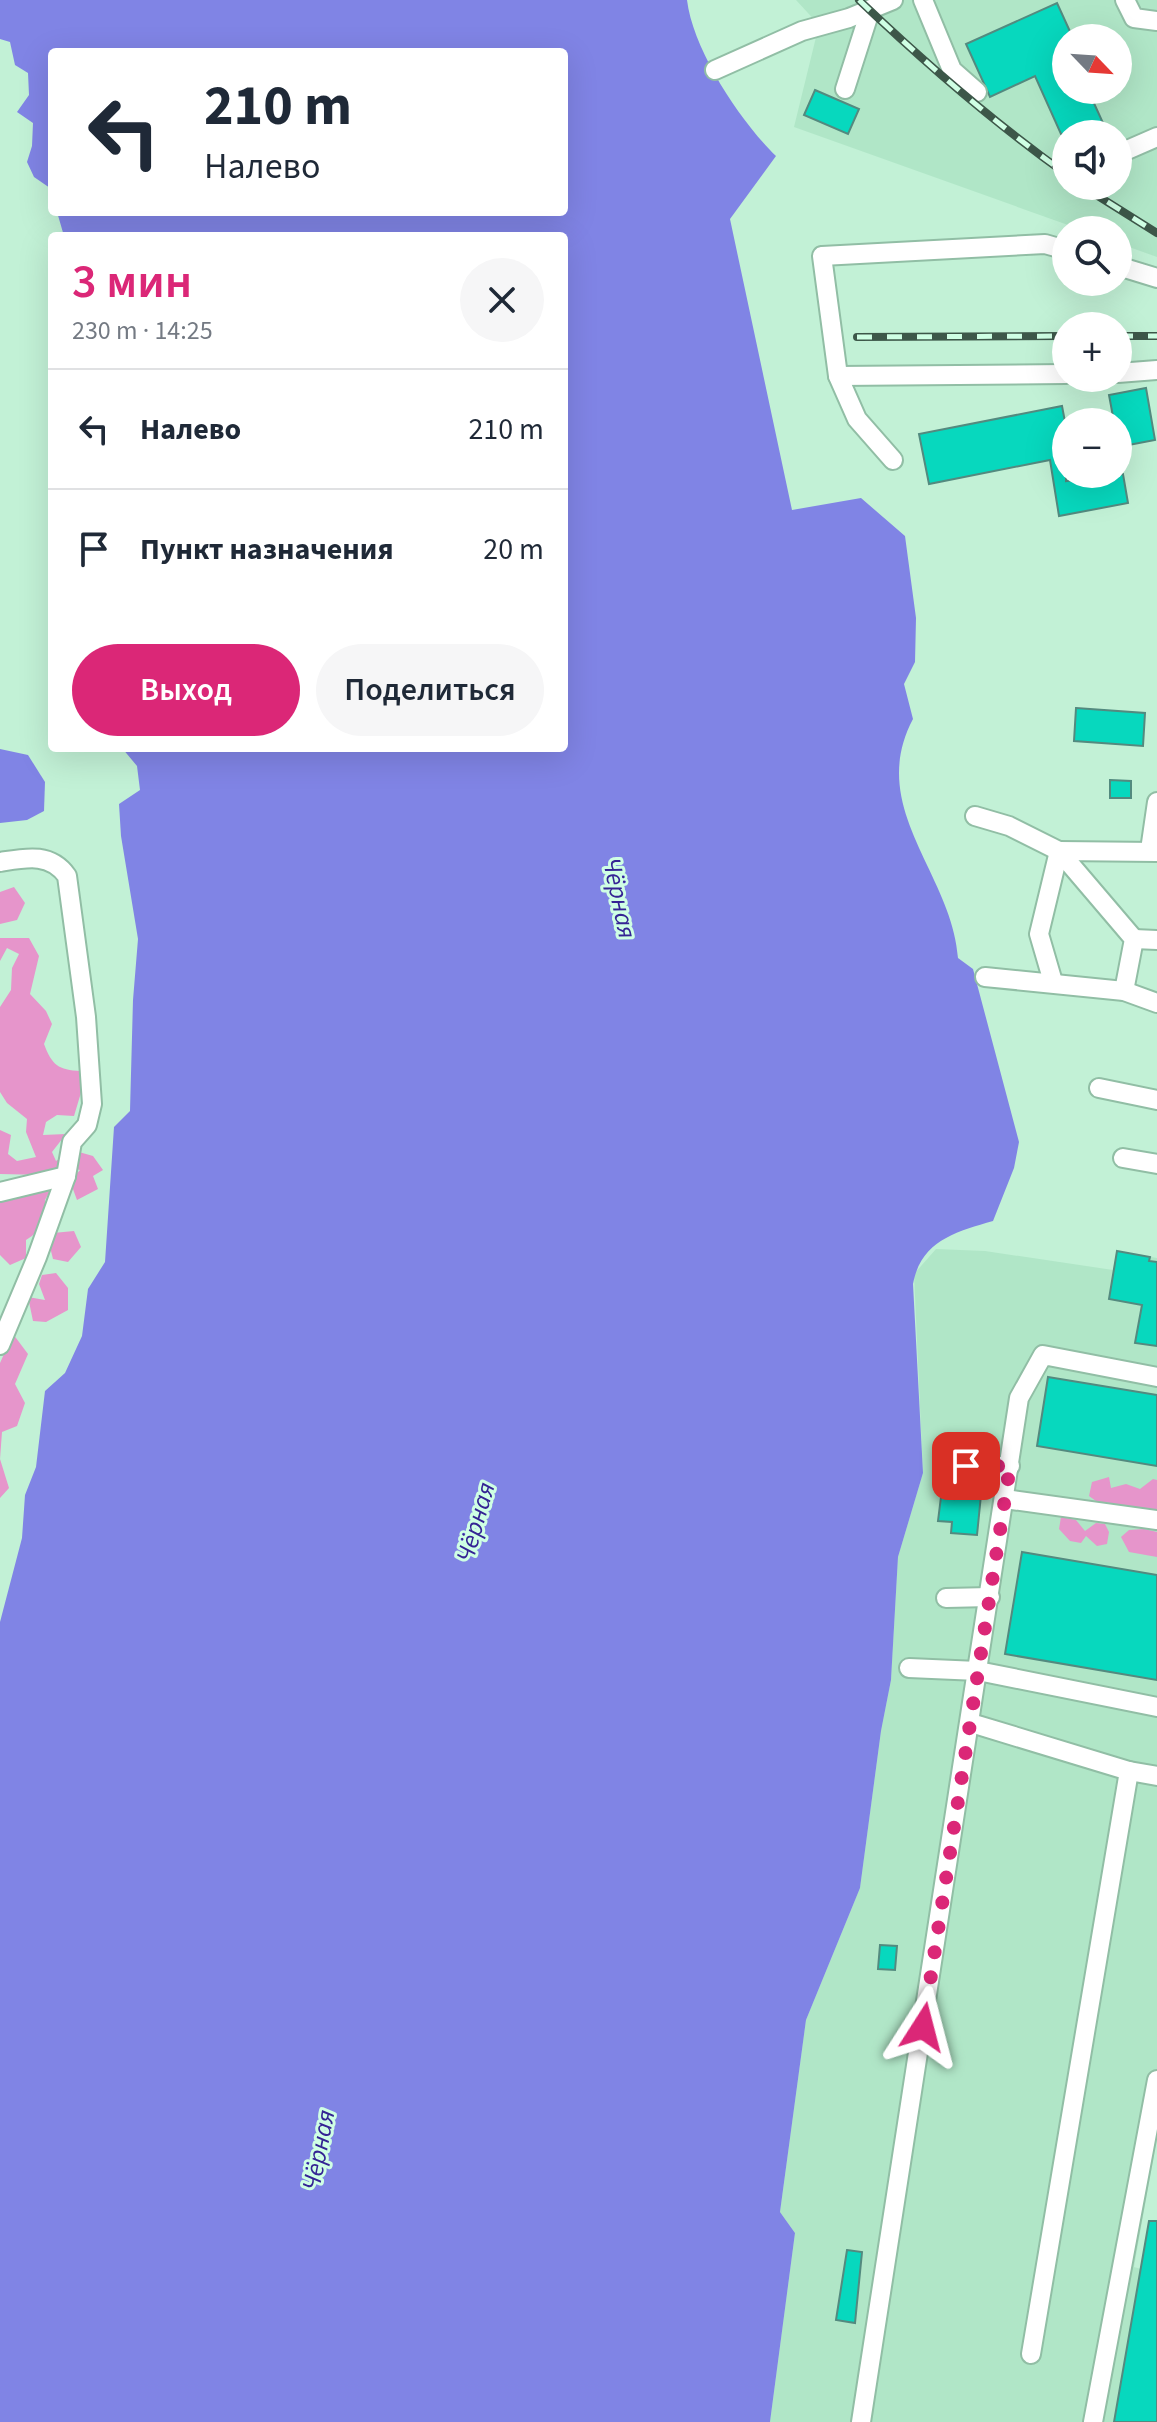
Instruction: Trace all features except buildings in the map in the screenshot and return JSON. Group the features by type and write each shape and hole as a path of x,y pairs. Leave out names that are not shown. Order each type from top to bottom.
{"lane":[{"path":"715,70 802,31 870,11 893,0"},
{"path":"923,0 952,70 977,92"},
{"path":"1125,0 1134,18 1157,21"},
{"path":"845,89 870,11"},
{"path":"1132,148 1157,137"},
{"path":"893,460 857,419 838,376 822,256 1052,246"},
{"path":"1132,270 1157,278"},
{"path":"1132,372 1157,370"},
{"path":"838,376 1052,374"},
{"path":"1059,851 1153,851 1157,802"},
{"path":"975,816 1009,826 1059,851 1134,939 1157,940"},
{"path":"1053,982 1039,934 1059,851"},
{"path":"0,862 31,858 46,860 54,863 67,876 86,1017 92,1104 87,1125 72,1142 66,1176 37,1257 0,1345"},
{"path":"1124,991 1134,939"},
{"path":"985,977 1124,991 1157,1003"},
{"path":"1099,1088 1157,1100"},
{"path":"1123,1158 1157,1164"},
{"path":"0,1192 66,1176"},
{"path":"861,2422 1019,1398 1043,1355 1157,1377"},
{"path":"944,1466 1010,1466"},
{"path":"1005,1499 1157,1520"},
{"path":"946,1598 990,1597"},
{"path":"909,1668 978,1671 1157,1707"},
{"path":"971,1723 1129,1771 1157,1776"},
{"path":"1031,2354 1129,1771"},
{"path":"1093,2422 1157,2080"}],"shaded area":[{"path":"796,0 1157,0 1157,257 1132,248 1132,216 1052,216 1052,219 794,127 819,25"},
{"path":"14,887 25,903 17,920 0,924 0,892"},
{"path":"0,938 29,938 39,956 30,994 46,1011 52,1024 44,1044 57,1065 81,1071 83,1086 74,1116 57,1115 46,1122 43,1135 66,1134 52,1152 56,1161 72,1150 93,1156 103,1170 93,1176 98,1189 77,1200 70,1181 80,1170 64,1166 43,1175 0,1174 0,1130 11,1135 8,1154 17,1161 36,1157 26,1132 27,1119 7,1103 0,1092 0,1007 11,990 12,968 19,954 7,948 0,961"},
{"path":"54,1183 45,1200 43,1223 26,1240 26,1258 10,1265 0,1255 0,1191"},
{"path":"74,1231 81,1247 68,1262 53,1259 49,1243 53,1233"},
{"path":"936,1249 985,1251 1113,1270 1117,1251 1157,1258 1157,2137 1134,2267 1141,2269 1114,2422 770,2422 795,2233 780,2212 806,2020 860,1888 891,1680 898,1557 923,1473 914,1274"},
{"path":"56,1273 68,1288 68,1310 46,1322 33,1321 28,1297 45,1300 39,1284 42,1275"},
{"path":"13,1334 28,1354 15,1384 25,1403 17,1426 2,1432 0,1459 0,1363"},
{"path":"0,1459 9,1488 0,1498"},
{"path":"1109,1477 1111,1488 1126,1484 1140,1489 1153,1479 1157,1480 1157,1510 1096,1501 1089,1496 1092,1482"},
{"path":"1061,1517 1076,1520 1085,1531 1096,1523 1105,1524 1109,1532 1107,1544 1097,1546 1086,1536 1081,1543 1070,1541 1059,1529"},
{"path":"1129,1530 1157,1532 1157,1557 1129,1552 1121,1537"}],"water":[{"name":"Чёрная","path":"0,0 687,0 698,41 720,84 748,124 776,156 730,219 792,510 861,498 905,536 916,618 915,662 904,684 913,719 901,751 899,782 905,811 942,897 958,958 973,969 1019,1142 1014,1168 993,1221 942,1240 924,1258 913,1284 923,1473 898,1557 891,1680 860,1888 806,2020 780,2212 795,2233 770,2422 0,2422 0,1622 22,1538 25,1495 36,1467 45,1391 65,1373 82,1336 88,1289 105,1262 114,1127 130,1111 138,939 121,836 119,804 140,790 137,766 125,752 568,752 568,232 63,232 58,216 568,216 568,48 48,48 48,187 34,177 27,162 32,146 33,123 17,112 29,95 28,73 15,65 10,42 0,39"},
{"path":"0,749 28,755 45,782 44,811 27,820 0,823"}],"railway":[{"path":"859,0 959,90 1052,163"},
{"path":"1104,200 1157,233"},
{"path":"857,337 1052,336"},
{"path":"1132,336 1157,336"}],"route":[{"path":"923,2027 1010,1466 966,1466"}]}
